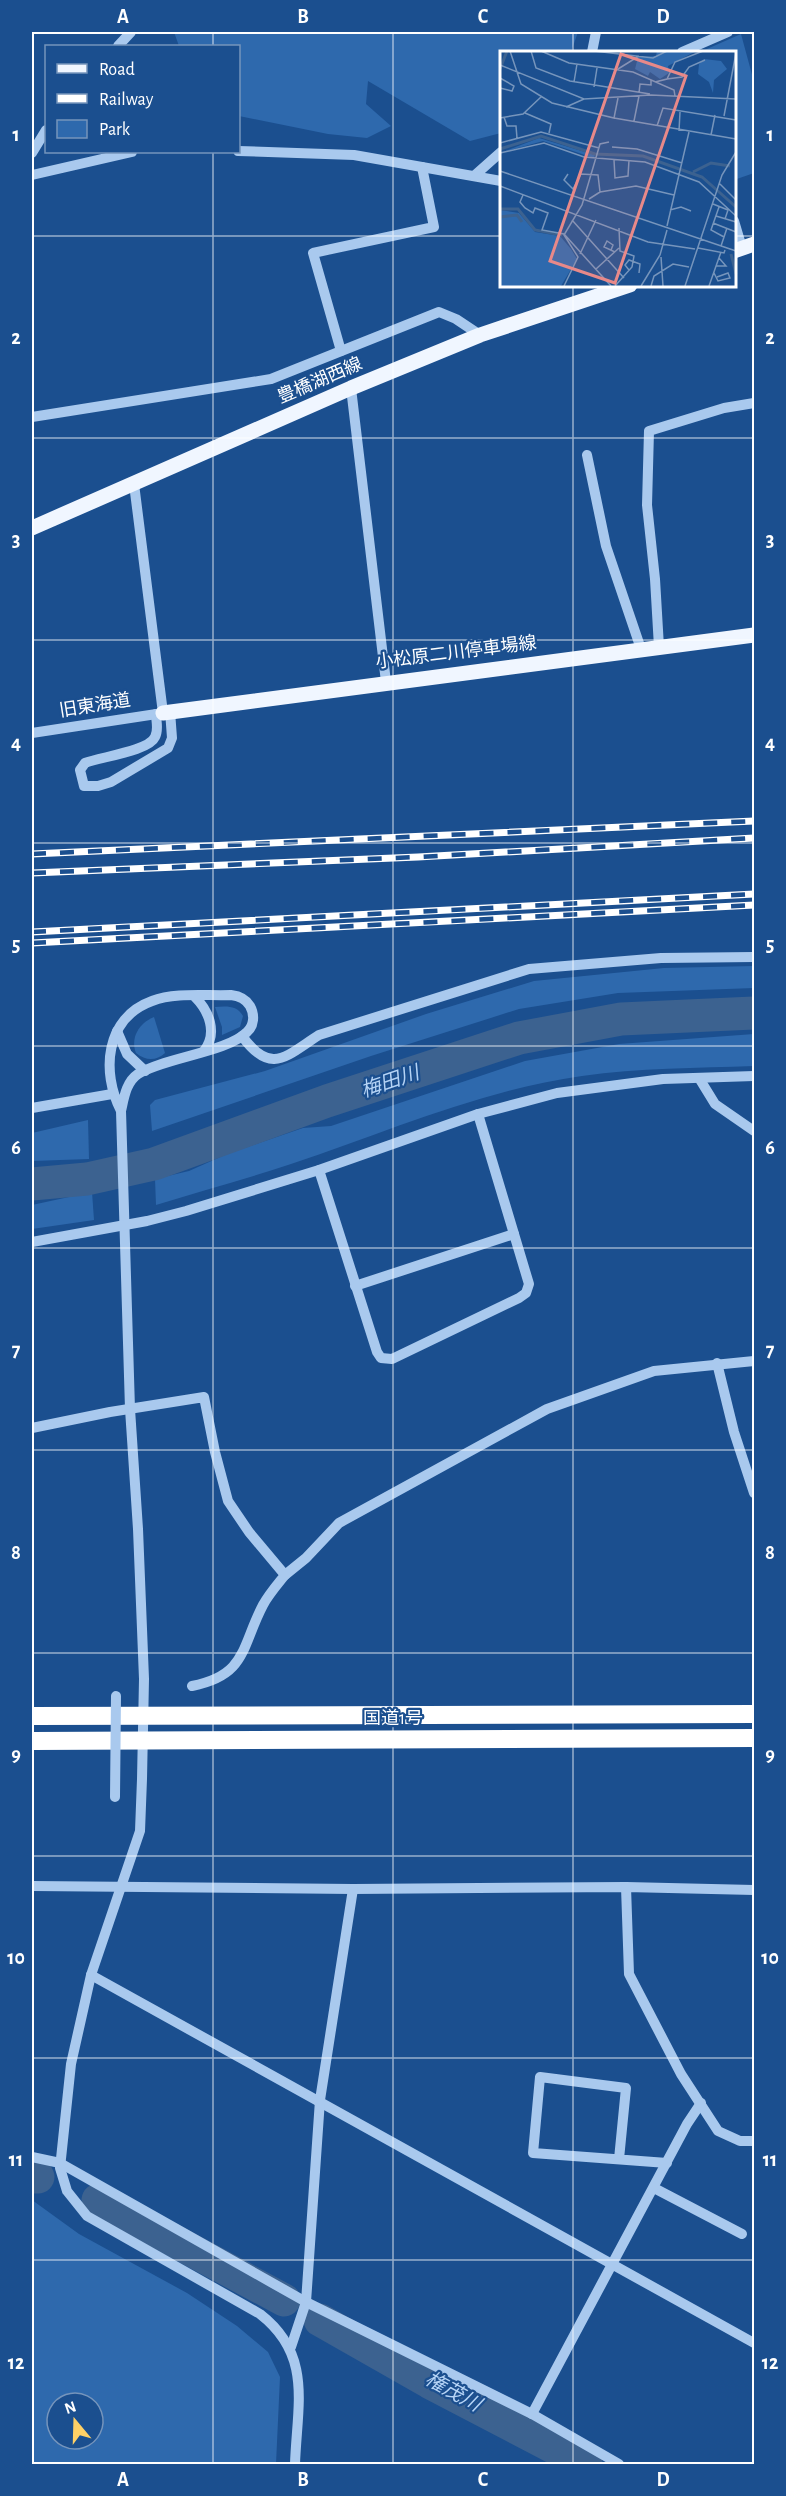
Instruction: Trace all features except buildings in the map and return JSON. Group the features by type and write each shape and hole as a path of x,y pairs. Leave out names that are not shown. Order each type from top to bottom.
{"highway":[{"name":"国道1号","path":"32,1716 754,1714"},
{"name":"国道1号","path":"32,1741 754,1738"}],"main road":[{"name":"豊橋湖西線","path":"32,528 351,388 480,335 627,286"},
{"name":"小松原二川停車場線","path":"163,713 754,635"}],"street":[{"path":"119,45 131,32"},
{"path":"592,51 596,32"},
{"path":"684,51 728,32"},
{"path":"32,153 45,132"},
{"path":"240,152 354,155 500,182"},
{"path":"32,175 128,153"},
{"path":"474,176 500,153"},
{"path":"341,351 313,253 434,227 422,167"},
{"path":"735,224 743,248"},
{"path":"32,417 270,379 439,312 456,319 480,335"},
{"path":"351,388 386,682"},
{"path":"659,647 656,579 647,505 649,431 724,408 754,403"},
{"path":"587,455 606,546 641,649"},
{"path":"134,484 163,713 172,738 168,748 111,782 98,786 84,786 80,770 85,763 144,747 153,741 163,713"},
{"name":"旧東海道","path":"32,733 163,713"},
{"path":"242,1036 259,1056 275,1059 292,1053 319,1035 529,969 661,958 754,957"},
{"path":"121,1111 112,1094 110,1049 117,1031 127,1017 146,1004 163,998 231,995 246,1000 252,1009 253,1020 249,1029 242,1036 135,1076 129,1084 121,1111 130,1409 138,1529 143,1715 140,1831 92,1975 71,2064 60,2163 67,2191 87,2216 260,2314 272,2323 291,2347 299,2374 295,2464"},
{"path":"195,997 204,1007 210,1023 209,1040 204,1051"},
{"path":"117,1031 128,1054 145,1071"},
{"path":"32,1242 125,1219 186,1211 319,1170 478,1114 522,1101 592,1087 663,1079 754,1076"},
{"path":"699,1078 715,1104 754,1131"},
{"path":"32,1108 112,1094"},
{"path":"319,1170 379,1356 384,1360 392,1359 526,1293 529,1284 478,1114"},
{"path":"356,1286 514,1234"},
{"path":"192,1686 219,1678 238,1662 262,1607 285,1575 306,1558 339,1523 547,1409 654,1371 754,1361"},
{"path":"717,1363 734,1432 754,1493"},
{"path":"32,1428 204,1397 228,1501 249,1532 285,1575"},
{"path":"115,1797 116,1696"},
{"path":"32,1886 353,1889 626,1887 754,1890"},
{"path":"626,1887 628,1974 681,2074 718,2131 740,2141 754,2141"},
{"path":"291,2347 306,2302 320,2100 353,1889"},
{"path":"92,1975 754,2343"},
{"path":"619,2159 626,2088 540,2077 532,2153 667,2163"},
{"path":"532,2414 701,2103"},
{"path":"32,2157 60,2163 306,2302 532,2414 620,2464"},
{"path":"654,2188 742,2234"}],"green space":[{"path":"174,32 578,32 571,51 500,51 500,133 470,141 368,81 366,104 391,126 367,138 328,134 240,116 240,45 179,45"},
{"path":"741,34 754,82 754,173 735,180 735,51 702,51"},
{"path":"754,966 754,988 618,993 519,1009 371,1056 152,1131 150,1105 155,1100 265,1071 426,1014 534,981 664,968"},
{"path":"215,1007 234,1008 241,1012 243,1016 240,1027 222,1035 222,1027"},
{"path":"154,1017 165,1053 155,1059 147,1059 136,1053 134,1042 140,1027"},
{"path":"754,1034 754,1066 625,1071 544,1082 435,1113 291,1164 156,1205 155,1179 189,1171 227,1154 303,1128 331,1126 525,1061 619,1044"},
{"path":"88,1120 89,1159 32,1161 32,1133"},
{"path":"92,1192 94,1220 32,1229 32,1205"},
{"path":"32,2200 79,2234 187,2293 237,2326 268,2352 280,2377 276,2464 32,2464"}],"waterway":[{"name":"梅田川","path":"32,1184 87,1179 154,1164 327,1101 519,1038 621,1019 754,1013"},
{"name":"権茂川","path":"32,2177 38,2177"},
{"name":"権茂川","path":"98,2200 284,2300"},
{"name":"権茂川","path":"320,2320 429,2382 586,2464"}],"railway":[{"path":"32,854 754,821"},
{"path":"32,873 418,857 754,838"},
{"path":"32,932 754,894"},
{"path":"32,943 754,905"}]}
